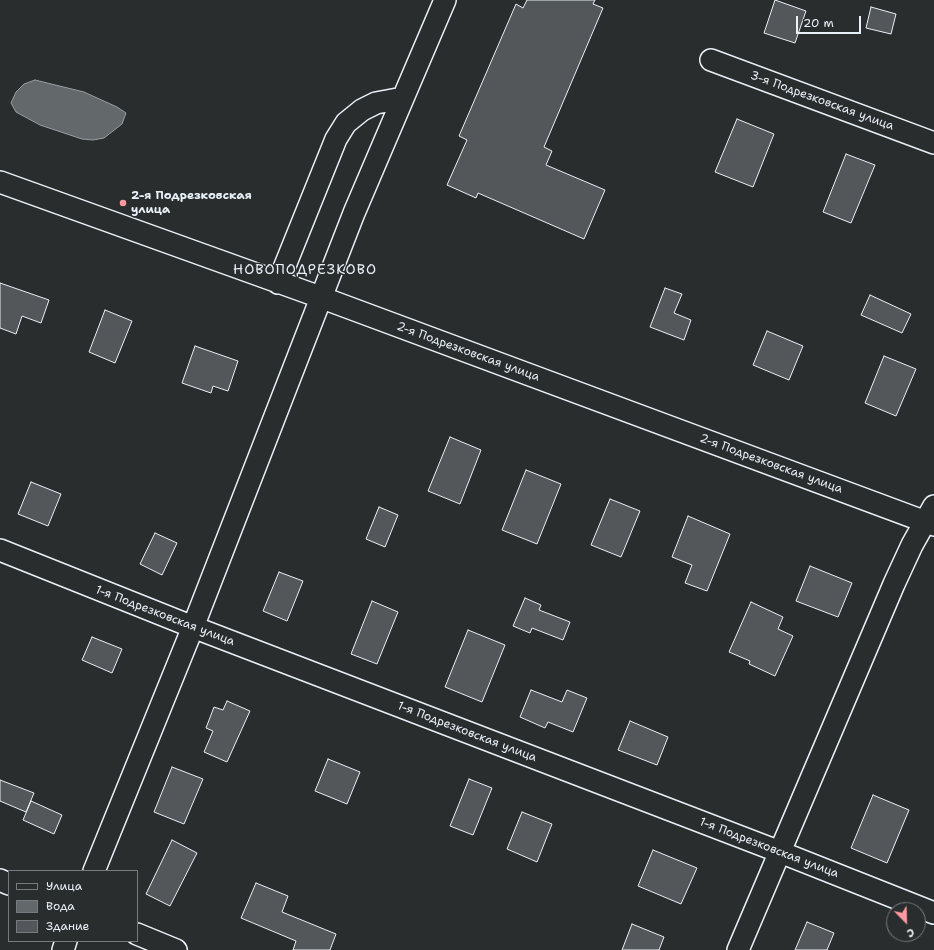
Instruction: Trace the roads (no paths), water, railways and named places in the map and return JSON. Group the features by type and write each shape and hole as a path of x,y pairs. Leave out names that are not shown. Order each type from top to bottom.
{"street":[{"path":"94,870 192,627 320,297 445,0"},
{"name":"3-я Подрезковская улица","path":"711,60 934,143"},
{"path":"278,283 336,139 346,123 362,110 376,103 403,98"},
{"name":"2-я Подрезковская улица","path":"0,182 931,517"},
{"path":"738,950 894,584 912,545 931,517"},
{"name":"1-я Подрезковская улица","path":"0,550 192,627 780,852 934,913"},
{"path":"138,934 176,950"}],"water":[{"path":"35,80 84,92 117,107 126,113 122,124 104,138 93,140 82,139 40,125 16,112 11,103 16,92 24,84"}],"place":[{"name":"2-я Подрезковская улица","path":"123,203"}],"district":[{"name":"НОВОПОДРЕЗКОВО","path":"305,270"}]}
